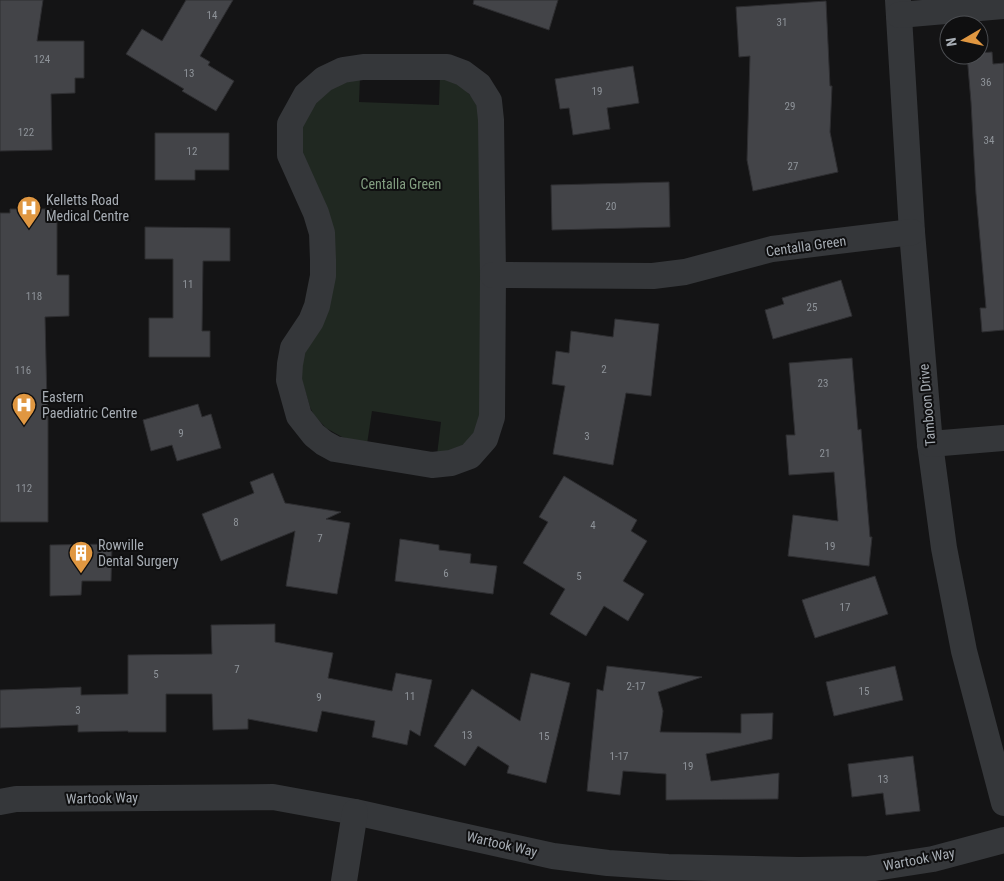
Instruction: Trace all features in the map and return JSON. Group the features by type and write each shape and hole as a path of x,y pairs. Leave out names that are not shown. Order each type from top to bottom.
{"street":[{"path":"899,7 1004,6"},
{"name":"Tamboon Drive","path":"899,7 912,232 930,444 944,548 964,651 1004,802"},
{"path":"363,67 447,67 463,73 479,85 489,101 491,120 493,274 492,417 484,439 470,456 451,463 432,465 336,449 314,435 299,416 289,380 293,348 311,321 317,306 323,276 322,233 316,213 290,155 290,124 306,95 324,79 343,70 363,67"},
{"name":"Centalla Green","path":"493,274 653,276 685,272 772,249 912,232"},
{"path":"930,444 1004,438"},
{"name":"Wartook Way","path":"5,799 273,797 355,812 552,856 668,868 868,869 933,859 1004,840"},
{"path":"344,881 355,812"}],"green space":[{"name":"Centalla Green","path":"440,76 458,82 479,105 481,415 470,443 437,455 441,422 372,411 367,444 342,437 326,428 314,415 310,407 301,377 302,358 321,325 300,151 304,117 324,91 360,77 359,102 439,105"}],"building":[{"path":"0,0 43,0 37,41 84,41 84,78 75,78 75,93 51,94 52,150 0,151"},
{"path":"186,0 233,0 200,56 210,62 208,65 234,81 216,111 126,54 142,29 162,41"},
{"path":"474,0 558,0 549,30 473,4"},
{"path":"826,1 830,86 832,86 830,132 838,172 753,191 747,160 750,56 739,57 736,7"},
{"path":"989,52 992,52 993,64 1004,63 1004,330 982,332 980,308 986,308 968,65 989,65"},
{"path":"633,66 639,103 607,108 610,129 573,135 569,108 560,109 555,79"},
{"path":"155,133 229,133 229,170 195,170 195,180 155,180"},
{"path":"669,182 670,227 552,230 551,185"},
{"path":"10,209 57,209 57,275 69,275 69,316 45,317 48,405 48,522 0,522 0,213 10,213"},
{"path":"145,227 230,228 230,261 203,261 202,331 210,331 210,357 149,357 149,318 173,318 173,259 145,259"},
{"path":"841,280 852,316 773,339 765,310 784,304 782,298"},
{"path":"615,319 659,324 651,396 626,393 613,465 553,454 565,386 552,384 556,351 569,353 571,331 613,337"},
{"path":"852,358 858,430 861,429 870,537 872,537 869,566 788,556 793,515 838,521 834,472 789,475 786,435 795,435 789,363"},
{"path":"198,404 202,417 211,414 221,448 177,461 172,445 151,451 143,420"},
{"path":"273,473 285,503 341,512 326,519 350,523 337,594 286,586 295,531 221,561 202,514 254,493 250,482"},
{"path":"564,476 637,520 631,531 647,541 623,581 644,594 628,621 604,606 586,636 550,614 565,589 523,563 548,522 539,517"},
{"path":"400,539 439,545 439,550 471,554 470,563 497,566 493,594 395,581"},
{"name":"Rowville Dental Surgery","path":"112,544 111,581 82,581 81,595 50,596 50,545"},
{"path":"875,576 888,614 815,638 802,600"},
{"path":"275,624 275,642 333,653 328,678 392,691 396,673 432,680 420,736 410,730 407,745 372,737 375,721 322,711 317,732 248,719 248,729 213,730 212,694 166,694 166,732 78,732 78,725 0,728 0,690 81,687 81,695 128,694 128,655 212,654 211,625"},
{"path":"607,666 702,677 658,692 663,711 660,732 741,733 741,714 773,713 772,739 706,754 711,781 779,773 778,799 666,800 666,774 623,771 620,795 587,791 597,689 603,691"},
{"path":"895,666 903,700 834,716 826,682"},
{"path":"531,673 570,683 546,783 507,773 509,766 478,746 465,766 434,746 472,689 520,721"},
{"path":"913,756 920,811 886,815 883,793 852,797 848,764"}],"place":[{"name":"Kelletts Road Medical Centre","path":"29,229"},
{"name":"Eastern Paediatric Centre","path":"24,426"},
{"name":"Rowville Dental Surgery","path":"81,574"}]}
